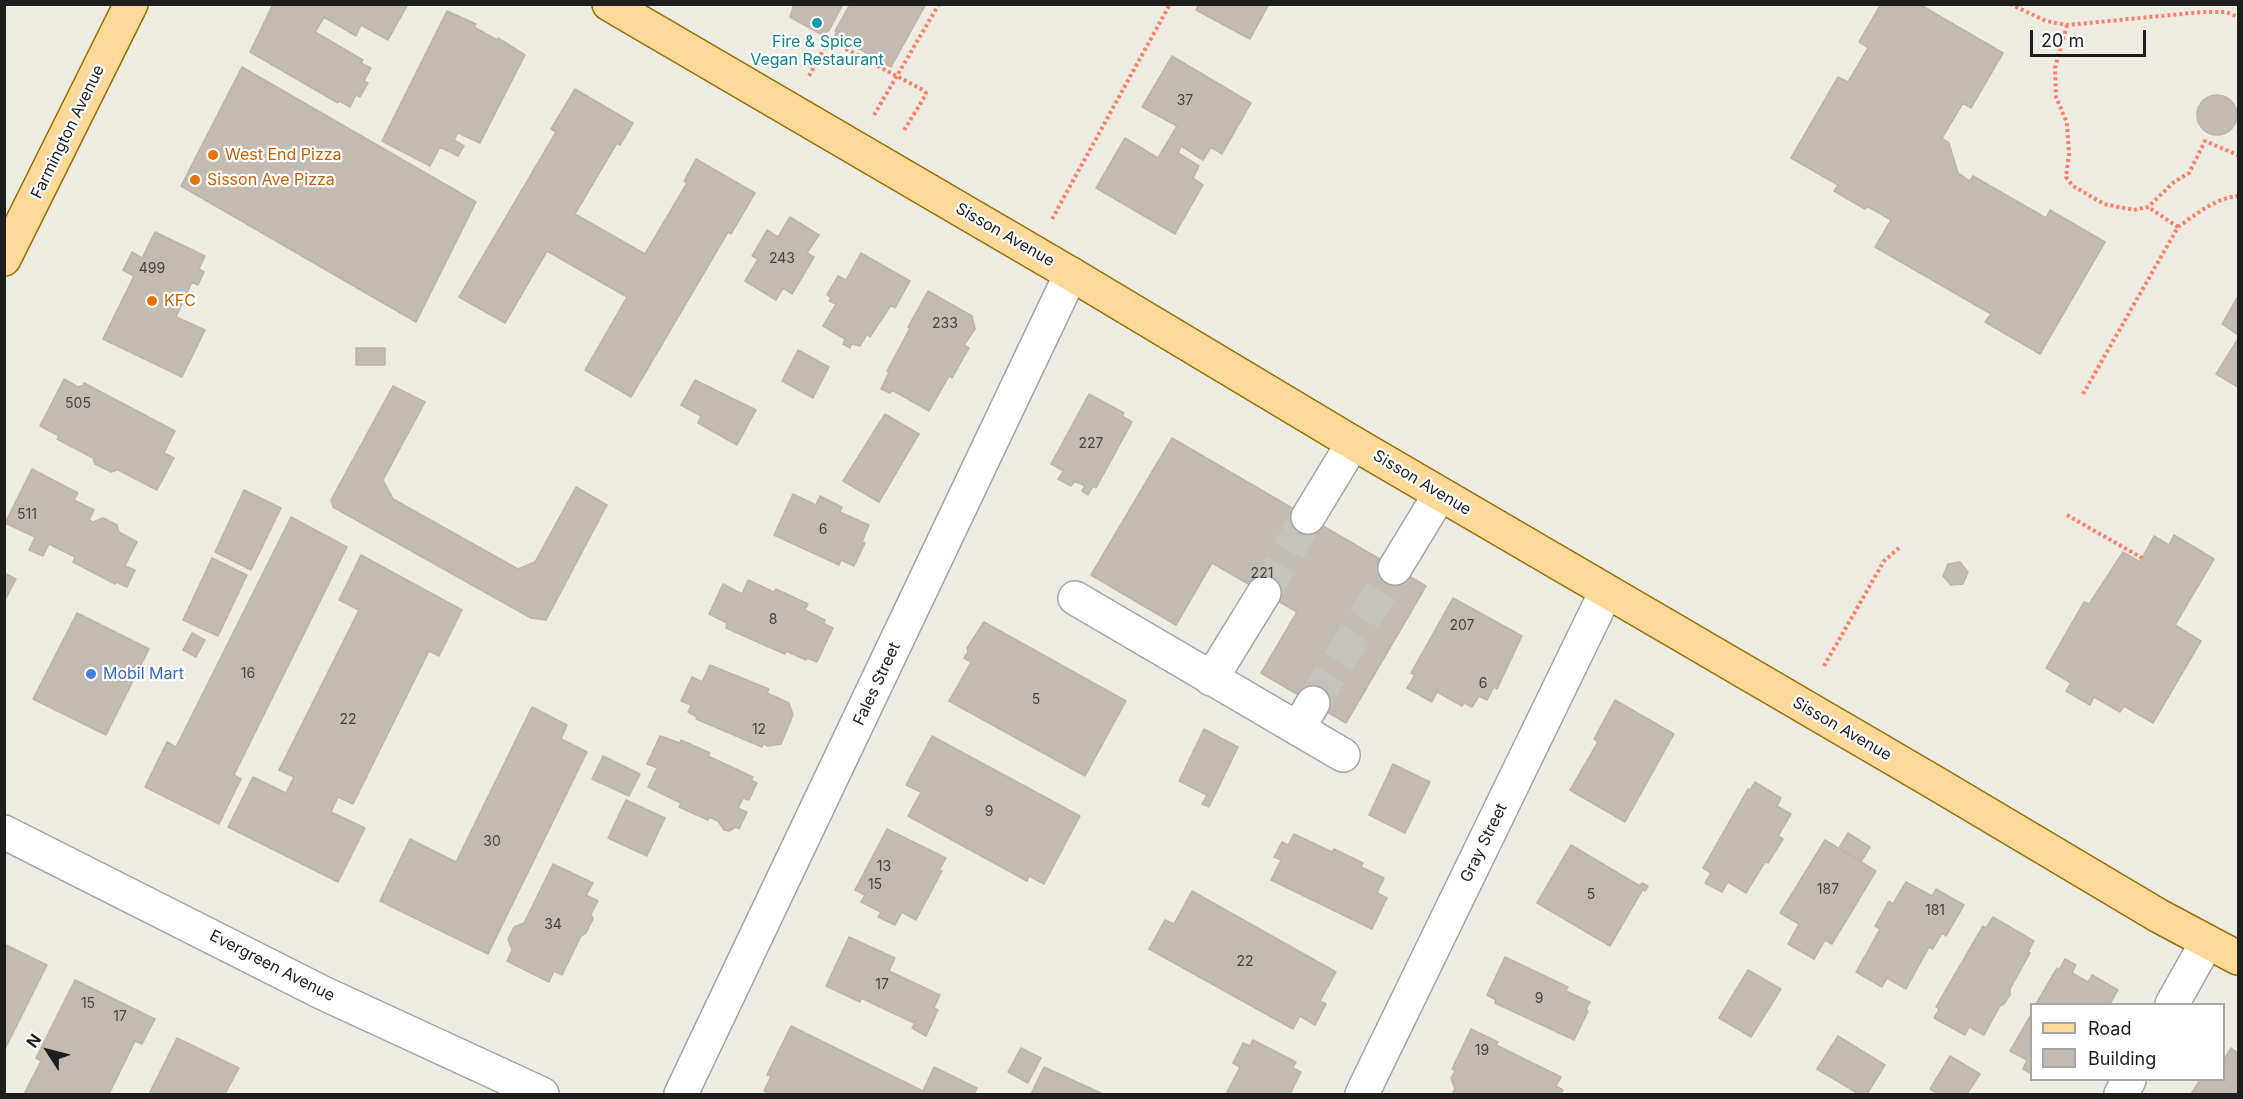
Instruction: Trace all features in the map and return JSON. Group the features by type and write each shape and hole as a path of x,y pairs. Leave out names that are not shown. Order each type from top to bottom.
{"main road":[{"name":"Farmington Avenue","path":"4,259 131,4"},
{"name":"Sisson Avenue","path":"609,4 2159,916 2238,958"}],"street":[{"name":"Fales Street","path":"681,1095 1071,274"},
{"path":"1308,517 1353,443"},
{"path":"1395,568 1440,494"},
{"name":"Gray Street","path":"1362,1095 1606,592"},
{"path":"1211,679 1263,593"},
{"path":"1075,598 1211,679 1306,716 1343,755"},
{"name":"Evergreen Avenue","path":"4,832 323,993 542,1095"},
{"path":"2173,1003 2207,942"},
{"path":"2121,1095 2128,1081"}],"path":[{"path":"874,115 939,4"},
{"path":"1052,219 1170,4"},
{"path":"2010,4 2046,21 2067,25 2202,12 2226,12 2238,17"},
{"path":"2067,25 2055,68 2056,97 2067,123 2069,154 2066,177 2073,186 2104,204 2134,210 2148,207 2174,182 2189,173 2205,141 2238,155"},
{"path":"809,76 829,40 926,93 903,132"},
{"path":"2083,394 2178,227 2199,211 2230,196 2238,196"},
{"path":"2148,207 2178,227"},
{"path":"2067,515 2142,558"},
{"path":"1824,666 1884,561 1900,547"}],"building":[{"path":"273,4 408,4 388,40 361,25 356,36 324,17 315,32 363,60 361,63 371,68 364,81 368,83 360,97 356,95 350,107 339,101 338,103 250,52"},
{"name":"Fire & Spice Vegan Restaurant","path":"794,4 843,4 824,36 790,17"},
{"path":"850,4 926,4 891,67 835,35"},
{"path":"1199,4 1269,4 1250,39 1196,10"},
{"path":"1881,4 1919,4 2003,53 1971,108 1963,103 1942,138 1949,143 1958,173 1970,181 1973,176 2046,218 2050,210 2105,242 2040,354 1985,322 1991,314 1875,247 1891,220 1867,206 1865,209 1834,191 1838,185 1791,158 1838,77 1848,82 1868,48 1859,42"},
{"path":"447,11 476,24 474,27 497,40 498,38 525,55 480,143 458,133 454,140 464,146 458,156 440,147 430,166 382,141"},
{"path":"1172,56 1251,103 1222,154 1211,147 1203,160 1181,146 1178,153 1199,166 1193,178 1203,185 1175,234 1096,188 1125,138 1158,158 1177,126 1142,107"},
{"path":"242,67 476,202 416,322 181,186"},
{"path":"575,89 633,123 620,145 617,143 575,214 645,254 687,183 684,181 696,159 755,193 731,234 728,232 631,397 585,370 627,297 547,251 505,323 459,297 556,132 551,129"},
{"path":"2217,95 2231,101 2237,115 2231,129 2217,135 2203,129 2197,115 2203,101"},
{"path":"790,217 819,235 807,253 814,257 792,294 783,288 776,300 745,281 758,259 752,256 767,230 778,237"},
{"name":"KFC","path":"155,232 205,256 199,269 204,272 198,285 192,282 176,317 205,330 182,377 103,339 134,276 123,270 132,252 142,258"},
{"path":"861,253 910,281 895,308 891,305 870,337 867,334 860,346 852,344 850,348 843,344 845,339 823,326 836,304 829,301 831,298 827,295 838,276 846,280"},
{"path":"928,291 972,316 975,329 964,345 969,348 952,378 949,376 929,411 892,390 890,393 881,389 889,372 887,371 910,328 908,327"},
{"path":"2238,296 2238,335 2222,324"},
{"path":"2238,339 2238,387 2216,374"},
{"path":"356,348 385,348 385,365 356,365"},
{"path":"798,350 829,367 813,398 782,381"},
{"path":"64,379 78,387 84,383 175,431 164,453 174,458 157,490 118,470 111,472 95,464 93,458 57,439 59,436 40,426"},
{"path":"695,380 756,410 737,445 698,423 701,416 681,405"},
{"path":"393,386 425,402 383,480 393,499 518,569 535,562 576,487 607,505 546,620 531,618 333,507 331,500"},
{"path":"1089,394 1124,413 1122,416 1132,422 1096,488 1093,486 1088,495 1082,491 1085,486 1075,481 1071,486 1058,479 1064,471 1051,464"},
{"path":"885,414 919,434 879,502 843,481"},
{"path":"1172,438 1426,586 1346,723 1261,673 1297,612 1212,563 1176,625 1091,575"},
{"path":"32,469 78,493 74,500 94,510 89,520 93,522 103,518 117,525 119,532 137,542 125,566 135,570 127,587 116,582 115,584 73,562 75,557 49,544 43,556 29,550 35,537 5,523"},
{"path":"244,490 281,508 251,570 215,552"},
{"path":"793,494 816,505 820,496 842,507 840,512 869,525 862,542 865,543 854,566 841,560 839,565 774,535"},
{"path":"291,517 347,547 234,775 241,779 219,824 145,787 167,742 176,747"},
{"path":"2174,535 2214,559 2175,625 2201,641 2153,723 2124,706 2120,712 2094,697 2090,705 2066,691 2071,683 2046,668 2084,602 2089,604 2123,552 2140,562 2154,536 2169,545"},
{"path":"361,555 462,610 439,656 429,651 353,804 338,797 331,812 365,828 338,882 228,827 253,777 286,793 294,777 279,770 359,610 339,600"},
{"path":"212,558 247,575 218,636 183,620"},
{"path":"1960,562 1968,572 1963,584 1951,585 1943,576 1948,564"},
{"path":"4,573 16,579 4,602"},
{"path":"748,580 774,592 776,589 808,604 805,610 825,620 823,623 833,628 817,662 786,651 785,654 755,641 726,628 727,623 709,614 723,584 742,594"},
{"path":"1453,598 1522,636 1497,689 1494,687 1487,700 1479,696 1472,707 1464,703 1462,706 1437,692 1432,702 1407,688 1415,675 1411,673"},
{"name":"Mobil Mart","path":"77,613 149,649 106,735 33,699"},
{"path":"984,622 1126,701 1085,776 949,701 971,662 964,658 968,652 967,648"},
{"path":"192,633 205,640 196,657 183,650"},
{"path":"710,665 769,689 767,693 789,703 793,715 781,744 768,746 763,744 762,747 696,719 697,717 688,712 691,705 681,701 692,677 702,682"},
{"path":"1615,700 1674,734 1625,822 1570,790 1598,742 1594,739"},
{"path":"532,707 567,725 561,739 587,752 488,954 380,901 410,839 456,862"},
{"path":"1204,729 1238,747 1209,807 1202,804 1207,795 1179,781"},
{"path":"660,736 680,743 681,740 710,753 708,756 753,777 751,780 757,783 749,800 743,798 738,808 747,812 739,829 736,827 729,831 724,830 718,821 709,817 708,820 679,807 681,803 648,787 657,768 647,764"},
{"path":"932,736 1080,816 1044,884 1029,876 1027,881 908,816 921,792 906,785"},
{"path":"603,756 640,774 629,796 592,779"},
{"path":"1393,764 1430,782 1405,833 1369,815"},
{"path":"1755,782 1781,798 1777,806 1791,814 1778,836 1783,839 1768,863 1765,862 1746,893 1728,882 1722,892 1705,883 1711,873 1703,868 1748,789 1750,790"},
{"path":"626,800 665,818 647,856 608,838"},
{"path":"887,829 946,858 939,870 942,871 916,920 902,912 895,925 878,917 881,912 861,902 865,895 855,890"},
{"path":"1848,833 1870,847 1861,862 1839,848"},
{"path":"1294,834 1332,852 1334,849 1363,863 1361,867 1384,878 1377,893 1387,898 1372,929 1271,880 1281,860 1274,857 1282,842 1288,845"},
{"path":"1825,840 1876,871 1832,944 1825,940 1814,959 1788,944 1799,924 1780,913"},
{"path":"1571,845 1640,886 1642,883 1648,886 1645,891 1643,889 1610,946 1537,903"},
{"path":"553,864 593,883 586,895 598,901 591,914 593,919 586,933 581,936 562,975 554,971 549,982 507,961 512,950 508,939 514,927 524,923"},
{"path":"1906,882 1932,896 1936,889 1964,905 1946,936 1942,933 1933,949 1929,947 1906,989 1887,978 1882,987 1856,972 1880,929 1875,926 1889,901 1893,904"},
{"path":"1192,891 1336,972 1320,1001 1326,1004 1315,1025 1300,1016 1293,1029 1149,949 1165,920 1174,924"},
{"path":"1993,917 2034,941 2010,989 2010,995 2000,1006 1984,1035 1969,1027 1965,1035 1934,1018 1939,1009 1936,1007 1983,926 1986,928"},
{"path":"849,937 895,958 889,971 940,995 934,1008 938,1010 926,1036 912,1028 917,1019 914,1023 861,998 860,1002 826,986"},
{"path":"4,944 47,965 4,1051"},
{"path":"1505,957 1568,987 1566,991 1590,1002 1574,1040 1495,1003 1496,1000 1487,995"},
{"path":"2065,959 2076,965 2072,973 2088,982 2092,975 2118,990 2111,1003 2037,1003 2057,968 2059,970"},
{"path":"1748,970 1781,989 1751,1037 1719,1018"},
{"path":"75,980 155,1019 142,1044 135,1041 109,1094 24,1094 41,1061 36,1058"},
{"path":"2030,1016 2030,1073 2023,1069 2027,1060 2010,1051"},
{"path":"791,1026 923,1091 934,1067 977,1088 974,1094 771,1094 764,1091 771,1076 767,1075"},
{"path":"1471,1029 1498,1042 1496,1045 1561,1077 1556,1086 1563,1090 1561,1094 1452,1094 1455,1089 1451,1078 1455,1071 1452,1069"},
{"path":"1838,1036 1885,1065 1867,1094 1859,1094 1817,1069"},
{"path":"177,1038 239,1068 225,1094 149,1094"},
{"path":"1253,1040 1296,1062 1293,1068 1301,1072 1290,1094 1226,1094 1240,1067 1233,1063 1243,1043 1250,1046"},
{"path":"1021,1048 1041,1058 1028,1083 1008,1072"},
{"path":"2231,1048 2238,1053 2238,1094 2191,1094 2199,1081 2225,1081 2225,1058"},
{"path":"1950,1056 1980,1074 1967,1094 1939,1094 1930,1089"},
{"path":"1044,1067 1103,1094 1031,1094"}],"tunnel":[{"path":"1264,593 1308,517"},
{"path":"1313,703 1395,568"}],"place":[{"name":"Fire & Spice Vegan Restaurant","path":"817,23"},
{"name":"West End Pizza","path":"213,155"},
{"name":"Sisson Ave Pizza","path":"195,180"},
{"name":"KFC","path":"152,301"},
{"name":"Mobil Mart","path":"91,674"}]}
